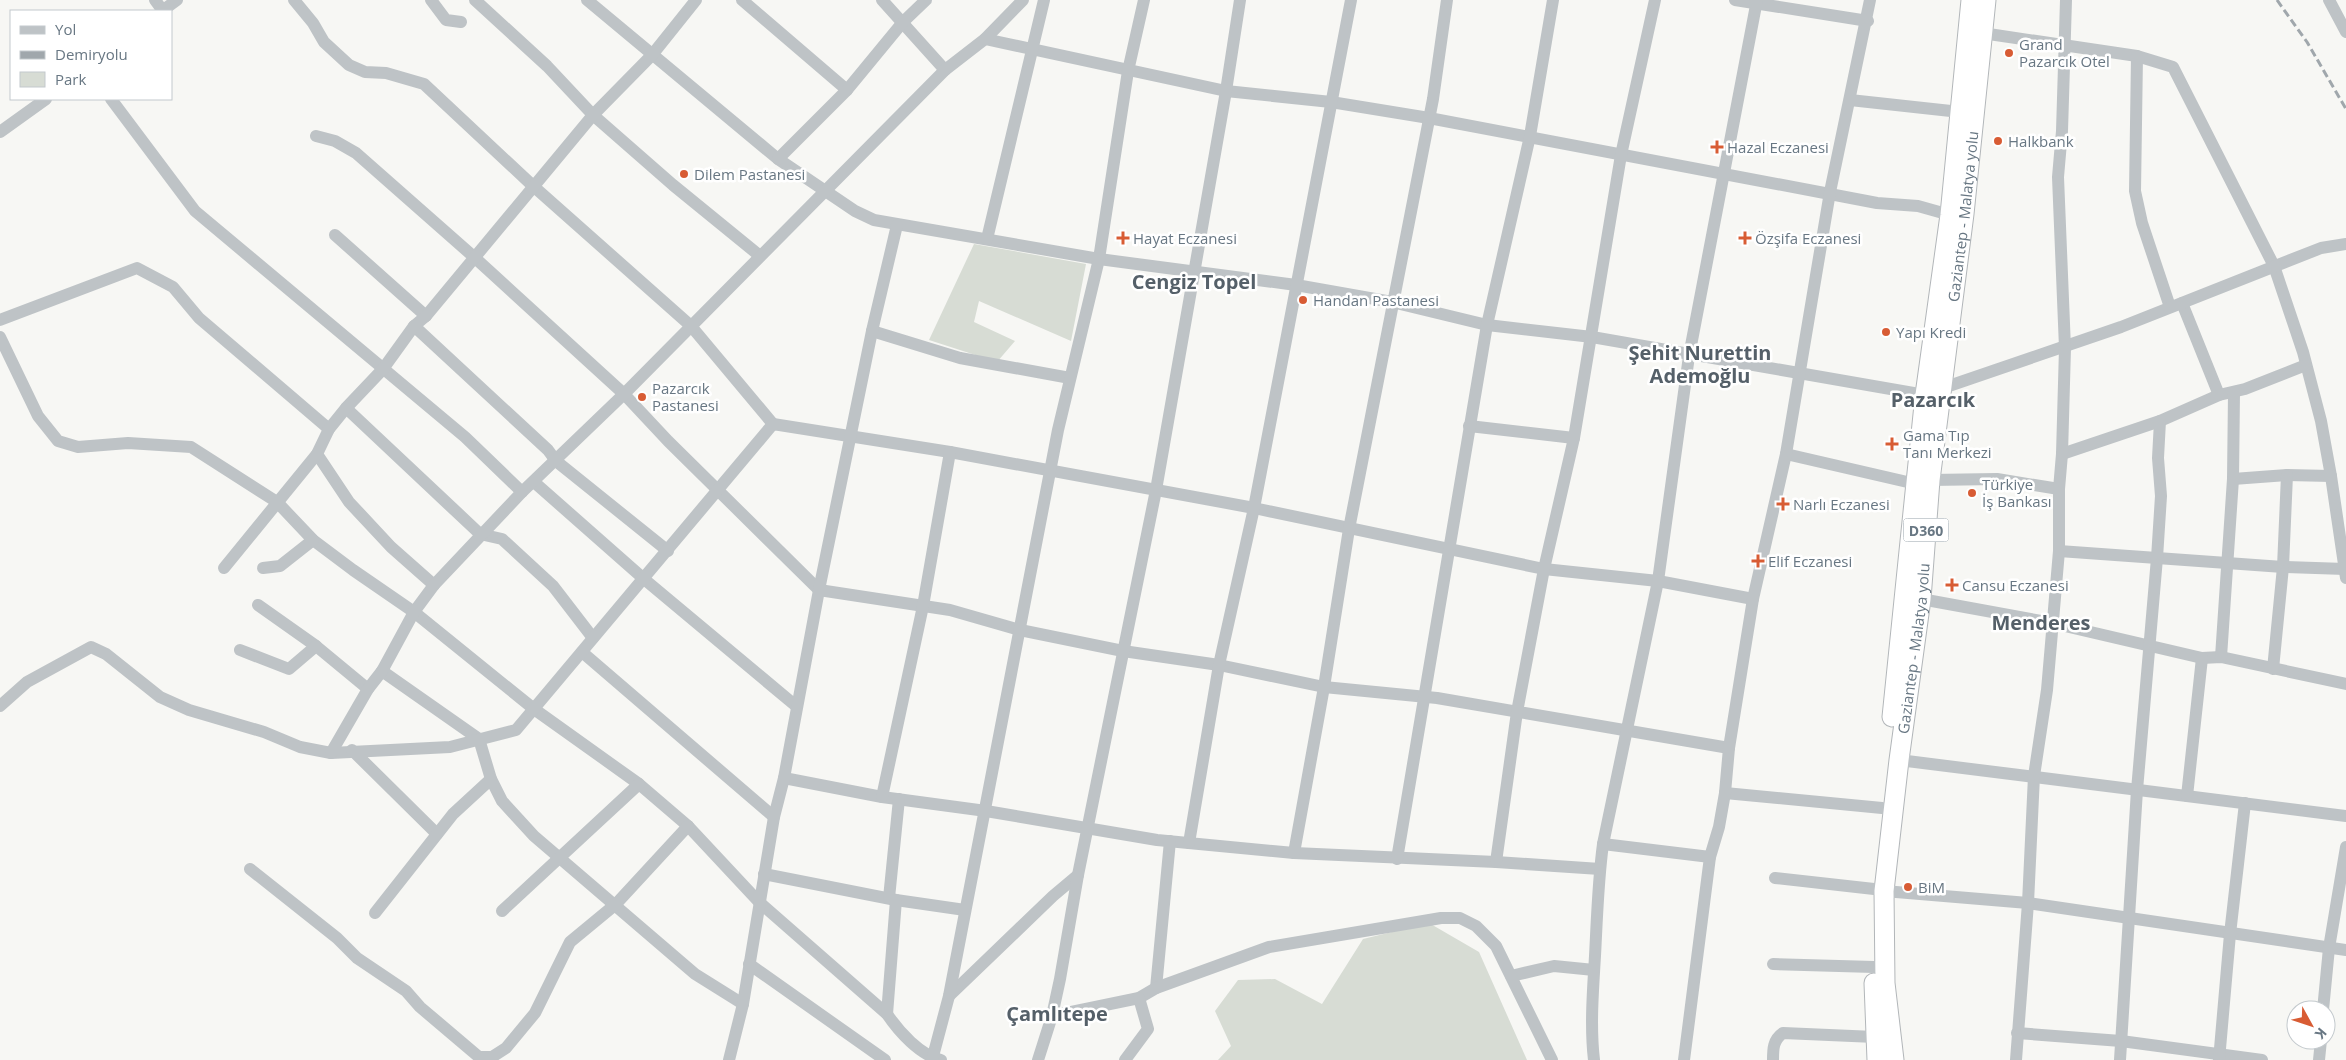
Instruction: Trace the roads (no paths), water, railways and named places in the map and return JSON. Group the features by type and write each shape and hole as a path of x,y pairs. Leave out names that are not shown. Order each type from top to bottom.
{"highway":[{"name":"Gaziantep - Malatya yolu","path":"1894,1060 1885,983 1879,890 1921,599 1925,395 1950,215 1972,0"},
{"name":"Gaziantep - Malatya yolu","path":"1877,1060 1874,967 1882,808 1923,482 1943,388 1986,0"}],"street":[{"path":"164,10 177,0"},
{"path":"294,0 313,23 324,42 349,65 365,72 386,73 424,84 532,185 691,326 773,424 850,438 950,452 1254,508 1544,568 1658,581 1753,599"},
{"path":"431,0 446,20 461,22"},
{"path":"475,0 547,66 593,115 673,185 760,256"},
{"path":"587,0 778,159 854,212 874,220 1099,259 1296,285 1392,302 1487,325 1592,337 1689,356 1799,372 1925,395"},
{"path":"224,568 317,454 329,429 383,369 414,326 426,316 532,185 593,115 652,55 696,0"},
{"path":"742,0 847,90"},
{"path":"882,0 904,22 945,70"},
{"path":"778,159 847,90 904,22 926,0"},
{"path":"331,753 368,689 382,671 414,612 434,585 480,534 624,394 945,70 985,38 1023,0"},
{"path":"986,240 1044,0"},
{"path":"0,337 38,416 58,441 78,447 128,443 191,447 277,502 313,540 414,612 534,709 639,784 688,826 760,902 887,1014 897,1029 935,1059 986,811 1050,471 1099,259 1128,71 1144,0"},
{"path":"1189,843 1218,666 1254,508 1351,0"},
{"path":"1294,853 1324,687 1349,529 1429,118 1447,0"},
{"path":"1397,858 1487,325 1530,136 1554,0"},
{"path":"1496,862 1517,712 1544,568 1574,438 1621,155 1655,0"},
{"path":"1735,0 1868,21"},
{"path":"1684,1060 1710,857 1719,827 1725,793 1729,748 1753,599 1786,454 1830,192 1868,21 1870,0"},
{"path":"2016,1060 2028,903 2034,776 2047,690 2059,551 2059,488 2062,454 2065,348 2058,177 2062,131 2066,0"},
{"path":"2329,0 2346,32"},
{"path":"1038,1060 1052,1016 1078,875 1089,829 1156,490 1226,91 1238,1"},
{"path":"1594,1060 1592,1041 1594,970 1603,844 1658,581 1689,356 1756,2"},
{"path":"1982,33 2137,56 2173,67 2274,266 2306,365 2331,476 2345,574 2227,562 2059,551"},
{"path":"985,38 1128,71 1226,91 1331,102 1429,118 1621,155 1830,192 1876,203 1918,206 1950,215"},
{"path":"2137,56 2135,191 2142,224 2176,305 2219,395"},
{"path":"0,132 45,100"},
{"path":"112,100 195,211 465,437 522,492"},
{"path":"1850,100 1960,112"},
{"path":"316,136 335,141 356,154 474,257 624,394 668,441 819,590 950,610 1020,630 1123,651 1218,666 1324,687 1424,698 1517,712 1729,748"},
{"path":"729,1060 743,1004 774,817 784,778 819,590 872,331 896,225"},
{"path":"335,234 426,316"},
{"path":"1943,388 2065,348 2321,248 2346,244"},
{"path":"0,320 137,268 173,287 199,318 329,429"},
{"path":"414,326 548,450 556,461 668,551"},
{"path":"872,331 960,358 1070,378"},
{"path":"2062,454 2160,421 2219,395 2234,393 2306,365"},
{"path":"2221,657 2233,479 2234,393"},
{"path":"346,408 480,534 502,539 553,586 593,638"},
{"path":"2120,1060 2137,790 2161,496 2158,458 2160,421"},
{"path":"0,706 27,682 91,647 106,654 160,697 190,710 264,732 300,747 331,753 352,750 450,747 516,730 668,551 717,488 773,424"},
{"path":"1469,426 1574,438"},
{"path":"882,796 924,606 950,452"},
{"path":"317,454 349,502 391,547 434,585"},
{"path":"1786,454 1923,482 1997,479 2059,488"},
{"path":"2233,479 2288,475 2331,476"},
{"path":"2273,668 2283,567 2288,475"},
{"path":"534,482 644,579 796,706"},
{"path":"262,568 280,566 313,540"},
{"path":"1921,599 2052,623 2149,644 2202,658 2221,657 2346,684"},
{"path":"258,605 316,646 368,689"},
{"path":"240,650 289,669 316,646"},
{"path":"582,652 774,817"},
{"path":"2187,796 2202,658"},
{"path":"382,671 478,740 491,779 502,801 534,836 561,856 695,974 743,1004"},
{"path":"352,750 437,834"},
{"path":"1898,760 2346,816"},
{"path":"784,778 899,799 1170,841 1294,853 1496,862 1600,869"},
{"path":"374,913 453,814 491,779"},
{"path":"502,911 639,784"},
{"path":"1725,793 1882,808"},
{"path":"887,1014 899,799"},
{"path":"2220,1057 2230,934 2245,803"},
{"path":"250,869 337,938 357,958 406,991 420,1007 479,1057 492,1057 506,1048 535,1013 570,942 616,904 688,826"},
{"path":"1156,988 1170,841"},
{"path":"1603,844 1710,857"},
{"path":"2324,1000 2329,948 2346,847"},
{"path":"764,874 892,899 965,910"},
{"path":"949,996 1053,896 1078,875"},
{"path":"1775,878 1879,890 2028,903 2346,950"},
{"path":"1052,1016 1139,998 1156,988 1269,947 1441,918 1460,918 1476,926 1496,946 1552,1060"},
{"path":"749,964 885,1060"},
{"path":"1773,964 1874,967"},
{"path":"1511,976 1554,966 1594,970"},
{"path":"1124,1060 1148,1029 1139,998"},
{"path":"1773,1060 1773,1047 1777,1038 1783,1033 1875,1037"},
{"path":"2017,1033 2121,1042 2220,1057 2262,1060"}],"railway":[{"path":"2277,0 2307,42 2346,109"}],"place":[{"name":"Grand Pazarcık Otel","path":"2009,53"},
{"name":"Halkbank","path":"1998,141"},
{"name":"Hazal Eczanesi","path":"1717,147"},
{"name":"Dilem Pastanesi","path":"684,174"},
{"name":"Hayat Eczanesi","path":"1123,238"},
{"name":"Özşifa Eczanesi","path":"1745,238"},
{"name":"Handan Pastanesi","path":"1303,300"},
{"name":"Yapı Kredi","path":"1886,332"},
{"name":"Pazarcık Pastanesi","path":"642,397"},
{"name":"Gama Tıp Tanı Merkezi","path":"1892,444"},
{"name":"Türkiye İş Bankası","path":"1972,493"},
{"name":"Narlı Eczanesi","path":"1783,504"},
{"name":"Elif Eczanesi","path":"1758,561"},
{"name":"Cansu Eczanesi","path":"1952,585"},
{"name":"BiM","path":"1908,887"}],"district":[{"name":"Cengiz Topel","path":"1194,281"},
{"name":"Şehit Nurettin Ademoğlu","path":"1700,364"},
{"name":"Pazarcık","path":"1933,399"},
{"name":"Menderes","path":"2041,622"},
{"name":"Çamlıtepe","path":"1057,1013"}]}
